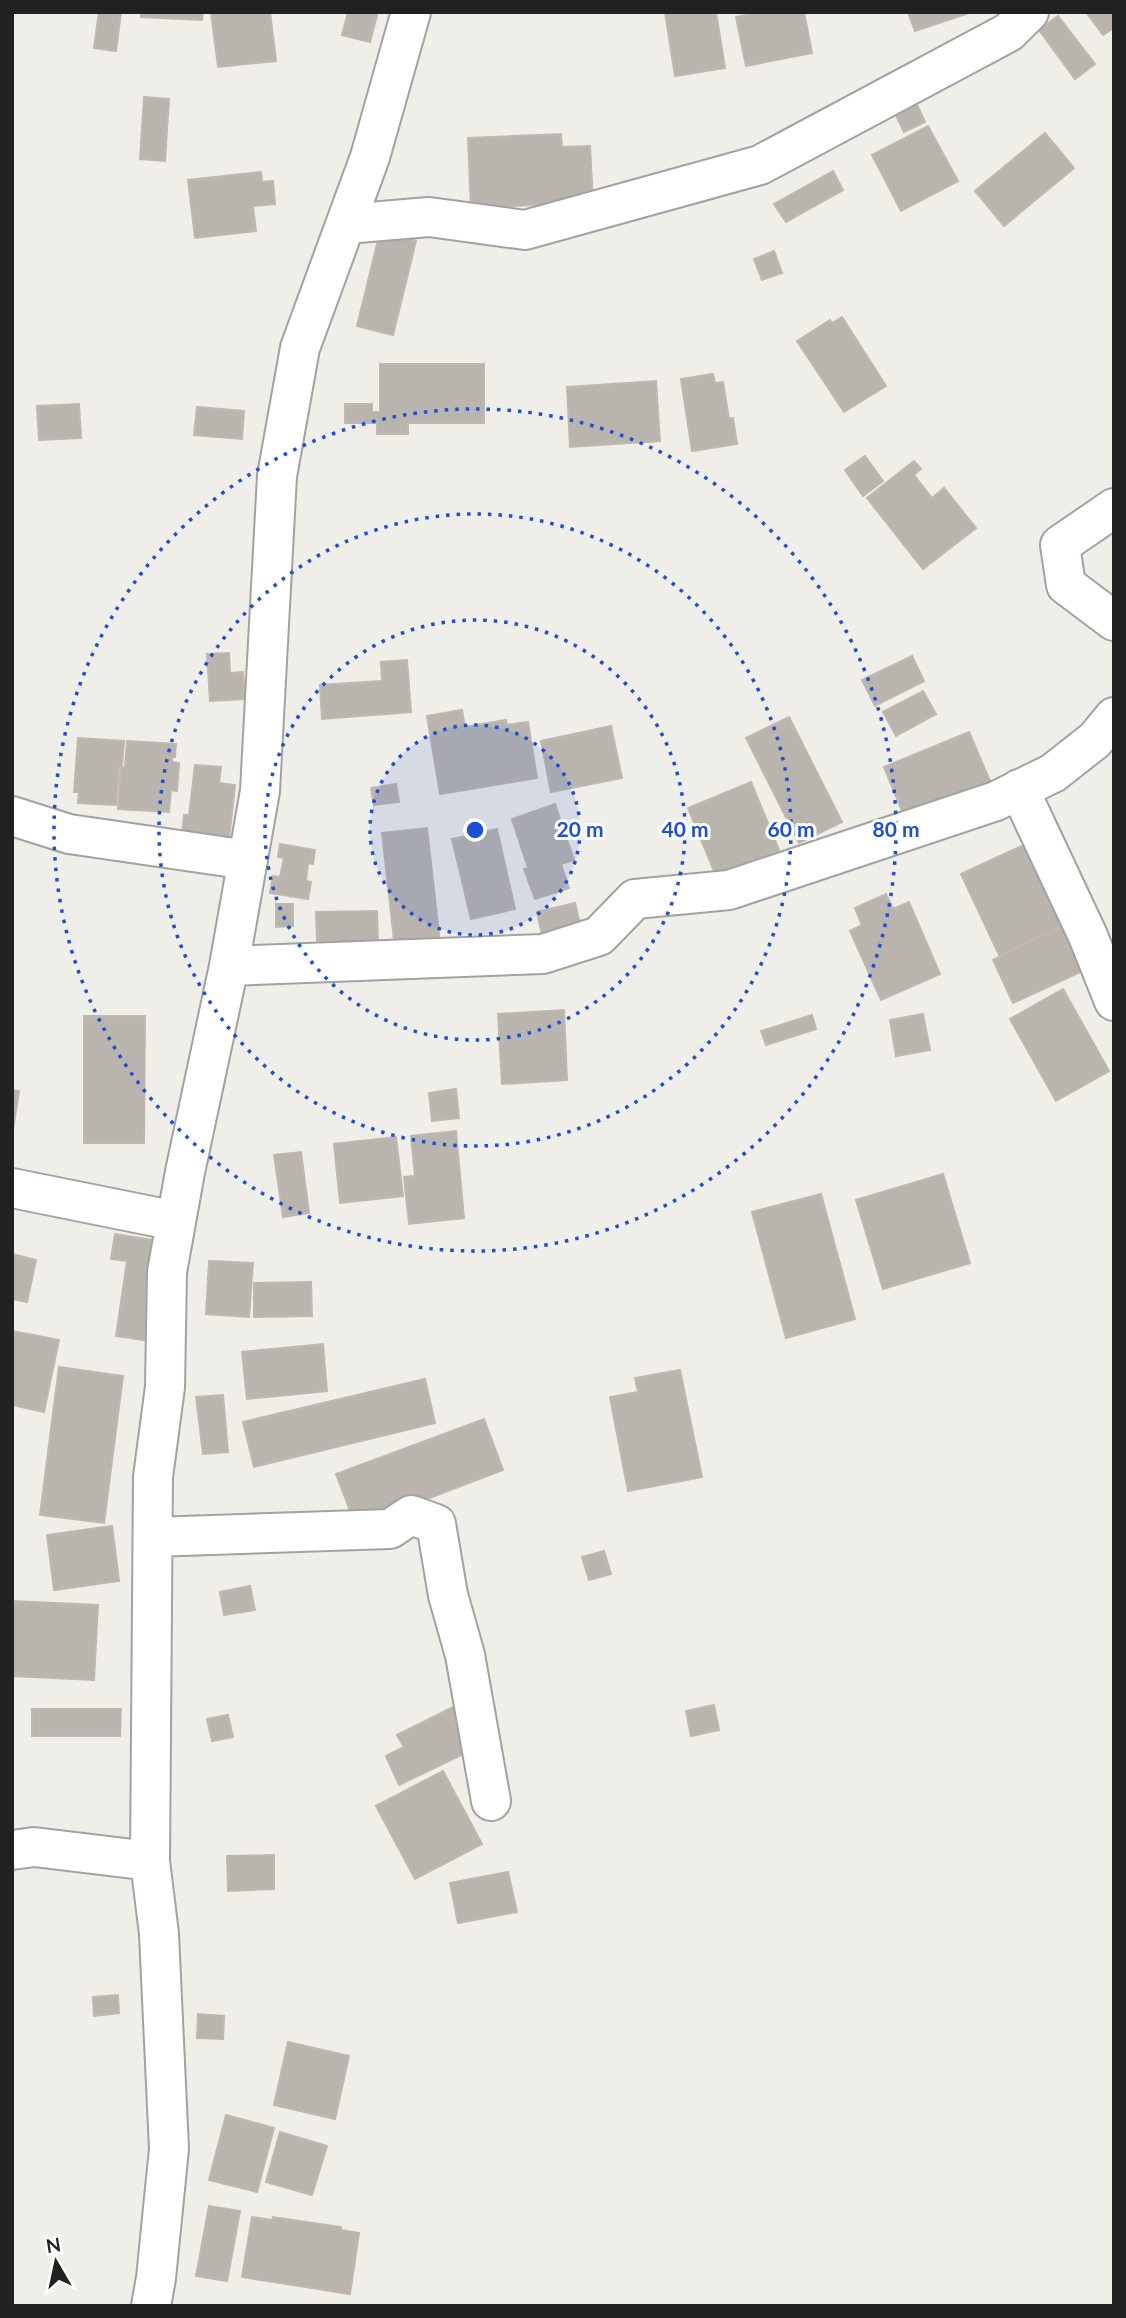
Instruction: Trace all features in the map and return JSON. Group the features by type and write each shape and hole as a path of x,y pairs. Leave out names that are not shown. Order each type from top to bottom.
{"street":[{"path":"151,2306 169,2149 159,1934 150,1861 153,1477 165,1387 167,1272 229,966 260,791 277,475 300,348 370,157 411,12"},
{"path":"346,224 429,217 525,230 760,165 1009,32 1029,12"},
{"path":"1114,508 1060,545 1066,585 1114,621"},
{"path":"229,966 543,954 599,936 635,899 729,890 996,801 1053,772 1095,740 1114,717"},
{"path":"1019,789 1088,936 1114,1001"},
{"path":"12,816 69,834 248,860"},
{"path":"12,1188 176,1220"},
{"path":"153,1537 390,1529 411,1515 436,1524 448,1595 465,1655 491,1801"},
{"path":"20,1857 150,1861"}],"building":[{"path":"99,12 121,12 116,51 94,48"},
{"path":"141,12 203,12 202,20 141,17"},
{"path":"211,12 270,12 276,61 218,67"},
{"path":"348,12 378,12 370,42 342,35"},
{"path":"665,12 716,12 725,68 675,76"},
{"path":"761,12 804,12 812,53 746,66 736,17"},
{"path":"908,12 972,12 915,31"},
{"path":"1086,12 1114,12 1114,28 1103,35"},
{"path":"1058,16 1095,64 1075,79 1039,30"},
{"path":"144,97 169,99 165,161 140,159"},
{"path":"914,98 925,122 904,132 892,107"},
{"path":"928,126 958,181 901,211 872,155"},
{"path":"1045,133 1074,168 1004,226 975,191"},
{"path":"561,134 562,147 590,146 593,202 471,208 468,138"},
{"path":"833,171 843,190 786,222 774,204"},
{"path":"261,172 262,182 273,181 275,204 253,206 256,231 195,238 188,180"},
{"path":"380,232 416,241 393,335 357,326"},
{"path":"774,251 782,273 762,280 754,259"},
{"path":"842,317 886,386 844,412 797,341 830,320 832,323"},
{"path":"380,364 484,364 484,423 408,423 408,434 377,434 377,423 345,423 345,404 372,404 372,412 380,412"},
{"path":"713,374 715,383 723,382 729,419 733,418 737,444 692,451 681,379"},
{"path":"656,381 660,441 570,447 567,387"},
{"path":"79,404 81,438 39,440 37,406"},
{"path":"197,407 244,411 242,439 194,435"},
{"path":"865,456 883,481 863,496 845,470"},
{"path":"914,461 921,469 914,475 932,498 944,488 976,528 923,569 867,498"},
{"path":"229,653 230,673 243,672 245,699 210,701 207,654"},
{"path":"912,656 924,681 875,706 862,680"},
{"path":"407,660 411,712 322,719 320,685 382,681 381,662"},
{"path":"923,691 936,714 896,736 883,712"},
{"path":"462,710 465,727 506,720 507,725 528,722 537,778 440,794 427,716"},
{"path":"789,717 842,822 799,843 746,738"},
{"path":"611,726 622,778 551,792 541,741"},
{"path":"969,732 993,788 907,823 884,767"},
{"path":"78,738 124,741 116,805 78,803 79,792 74,792"},
{"path":"127,741 176,744 172,762 179,763 177,791 171,790 169,812 118,809 121,768 125,767"},
{"path":"195,765 221,767 219,783 235,785 229,839 182,834 184,815 189,815"},
{"path":"751,782 779,850 716,876 688,808"},
{"path":"396,784 399,802 374,805 371,788"},
{"path":"555,804 574,860 561,864 569,888 535,899 524,869 528,868 512,819"},
{"path":"427,828 440,943 395,949 382,833"},
{"path":"497,829 515,909 471,919 452,839"},
{"path":"1028,843 1066,924 999,955 961,874"},
{"path":"280,844 315,850 313,864 308,863 306,881 311,882 308,899 270,893 273,876 280,877 284,858 278,857"},
{"path":"886,894 893,909 909,902 940,974 881,1000 850,931 862,925 855,908"},
{"path":"575,903 582,932 543,940 537,912"},
{"path":"276,904 293,904 293,926 276,927"},
{"path":"377,911 378,942 339,956 339,941 317,941 316,912"},
{"path":"1068,924 1089,968 1013,1003 993,960"},
{"path":"1063,989 1109,1071 1056,1101 1010,1019"},
{"path":"564,1010 567,1080 502,1084 498,1014"},
{"path":"923,1014 930,1050 896,1056 890,1020"},
{"path":"812,1015 816,1029 766,1045 761,1031"},
{"path":"84,1016 145,1016 144,1143 84,1143"},
{"path":"456,1089 459,1118 432,1121 429,1093"},
{"path":"12,1090 19,1091 12,1136"},
{"path":"456,1131 464,1218 409,1224 404,1177 415,1176 411,1136"},
{"path":"396,1137 403,1196 340,1203 334,1144"},
{"path":"301,1152 309,1213 283,1217 274,1155"},
{"path":"943,1174 970,1263 883,1289 856,1200"},
{"path":"821,1194 855,1319 786,1338 752,1212"},
{"path":"115,1234 159,1241 144,1340 116,1336 127,1261 111,1259"},
{"path":"12,1254 36,1260 27,1302 12,1299"},
{"path":"209,1261 253,1263 249,1317 206,1314"},
{"path":"311,1282 312,1316 254,1317 254,1283"},
{"path":"12,1331 59,1340 44,1412 12,1405"},
{"path":"323,1344 327,1391 247,1399 242,1352"},
{"path":"59,1367 123,1376 104,1523 40,1515"},
{"path":"680,1370 702,1477 628,1491 610,1397 638,1392 635,1378"},
{"path":"425,1379 435,1423 254,1467 243,1422"},
{"path":"223,1395 228,1452 203,1454 196,1397"},
{"path":"484,1419 503,1470 356,1526 336,1474"},
{"path":"112,1526 119,1581 54,1590 47,1535"},
{"path":"604,1551 611,1574 589,1580 582,1557"},
{"path":"250,1586 255,1610 224,1615 220,1592"},
{"path":"12,1601 98,1605 94,1680 12,1676"},
{"path":"457,1705 478,1747 399,1785 386,1756 404,1747 397,1735"},
{"path":"714,1705 719,1730 691,1736 686,1711"},
{"path":"32,1709 121,1709 120,1736 32,1736"},
{"path":"228,1715 233,1737 212,1741 207,1719"},
{"path":"443,1771 482,1844 415,1879 376,1806"},
{"path":"274,1855 274,1889 228,1891 227,1856"},
{"path":"508,1872 517,1912 458,1923 450,1883"},
{"path":"118,1995 119,2013 94,2016 93,1997"},
{"path":"198,2014 224,2016 223,2039 197,2038"},
{"path":"288,2042 349,2056 335,2119 274,2105"},
{"path":"226,2115 274,2128 257,2192 209,2180"},
{"path":"280,2132 327,2146 312,2195 266,2182"},
{"path":"209,2206 240,2211 227,2281 196,2276"},
{"path":"252,2217 272,2220 273,2217 341,2227 341,2230 359,2233 350,2294 242,2277"}]}
